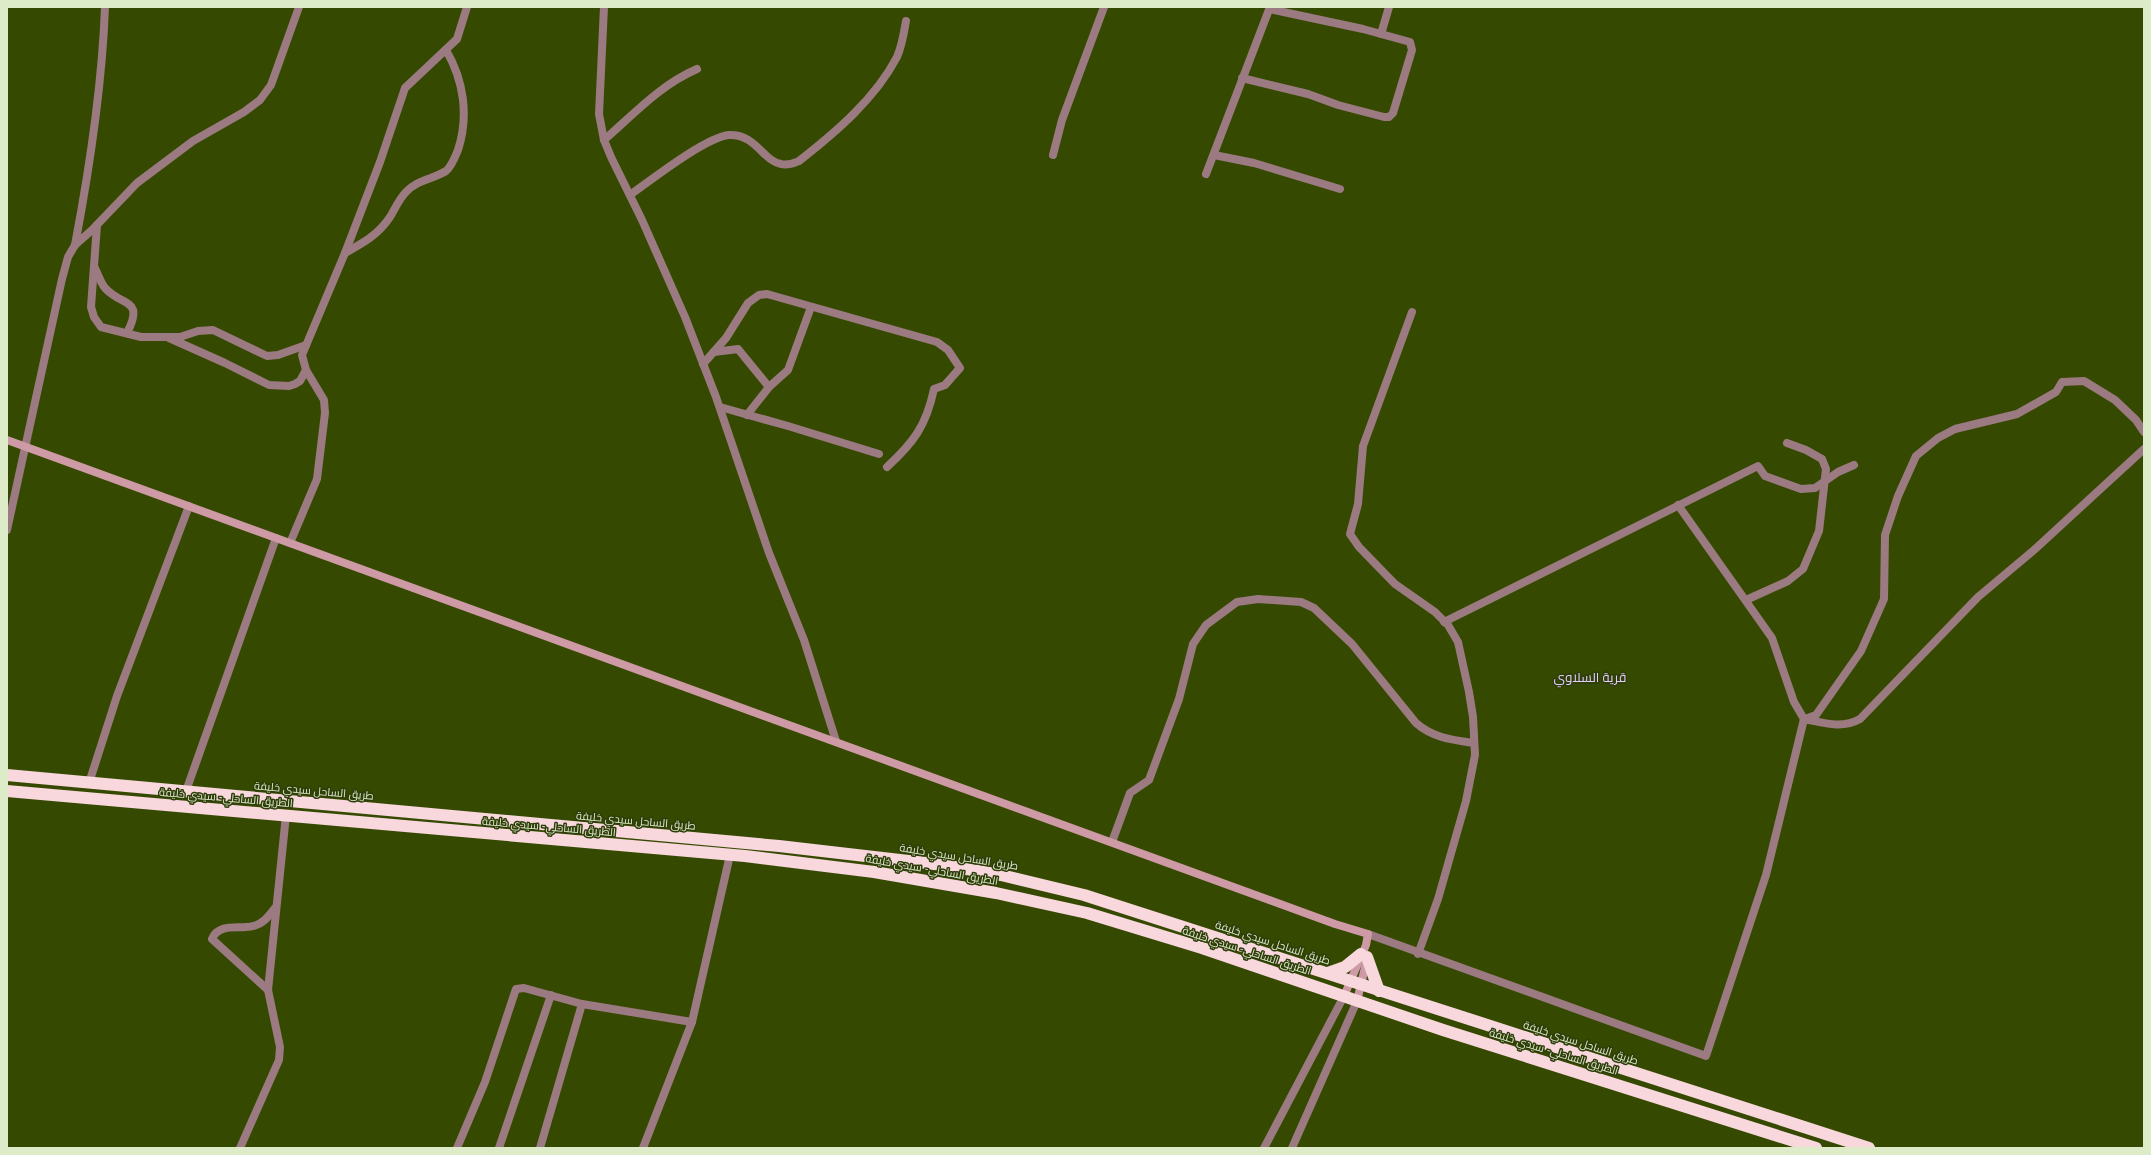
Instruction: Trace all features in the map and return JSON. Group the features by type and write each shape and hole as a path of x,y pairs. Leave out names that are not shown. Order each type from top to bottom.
{"highway":[{"name":"طريق الساحل سيدي خليفة","path":"7,775 779,846 943,865 1001,875 1084,895 1869,1148"},
{"name":"الطريق الساحلي- سيدي خليفة","path":"7,791 730,855 889,874 996,893 1087,913 1202,948 1357,1001 1816,1148"},
{"path":"1328,973 1345,967 1364,952 1379,990"}],"street":[{"path":"7,530 62,279 75,245 91,158 102,67 105,7"},
{"path":"75,245 97,225 137,183 193,141 244,112 260,100 271,85 299,7"},
{"path":"290,543 317,479 321,464 324,400 306,370 302,355 345,253 380,162 404,88 457,39 467,7"},
{"path":"604,7 599,114 604,140 682,310 720,407 769,553 804,640 836,741"},
{"path":"1053,154 1062,120 1104,7"},
{"path":"1381,34 1389,7"},
{"path":"1206,174 1214,155 1242,78 1269,8 1381,34 1410,42 1412,45 1412,50 1392,114 1389,117 1338,105 1308,94 1242,78"},
{"path":"630,194 692,152 720,137 742,136 780,164 799,161 854,112 875,89 897,56 906,21"},
{"path":"345,253 367,241 381,230 405,192 414,185 447,170 454,160 460,142 464,110 460,78 446,50"},
{"path":"604,140 657,92 678,78 697,69"},
{"path":"1214,155 1261,165 1340,189"},
{"path":"97,225 91,307 94,317 101,327 141,337 180,337 198,331 213,330 268,356 278,355 306,345"},
{"path":"94,268 105,288 130,305 133,310 131,323 127,333"},
{"path":"703,364 726,338 748,303 759,295 778,296 811,307 937,342 948,350 960,368 946,385 934,389 929,411 919,432 887,468"},
{"path":"747,415 769,387 788,370 811,307"},
{"path":"1412,312 1363,446 1358,504 1350,534 1359,547 1395,584 1420,600 1444,622 1458,642 1473,717 1475,756 1466,801 1438,899 1418,954"},
{"path":"166,337 225,363 269,386 288,386 295,384 300,381 306,370"},
{"path":"714,352 738,349 769,387"},
{"path":"1804,719 1816,715 1861,651 1884,599 1885,535 1898,496 1916,456 1938,438 1955,429 2018,414 2056,392 2062,382 2084,381 2115,400 2136,420 2144,432"},
{"path":"720,407 879,454"},
{"path":"7,440 1368,934 1418,954 1706,1056 1766,875 1804,719 1794,702 1772,638 1678,505"},
{"path":"1746,600 1788,581 1803,569 1819,531 1826,469 1822,459 1806,450 1787,443"},
{"path":"1804,719 1837,725 1853,723 1860,719 1978,597 2034,550 2143,451"},
{"path":"1444,622 1758,466 1765,476 1801,489 1815,488 1824,481 1854,465"},
{"path":"89,783 117,696 189,506"},
{"path":"186,791 276,538"},
{"path":"1112,842 1130,793 1149,780 1179,699 1193,644 1206,625 1237,602 1258,599 1301,602 1314,608 1352,644 1416,724 1426,732 1441,737 1474,743"},
{"path":"240,1148 279,1060 280,1047 268,990 286,816"},
{"path":"643,1148 692,1022 730,855"},
{"path":"268,990 212,939 216,933 229,927 254,926 263,922 276,908"},
{"path":"1292,1148 1357,1001 1356,983 1368,934"},
{"path":"1264,1148 1344,996 1356,983 1364,952"},
{"path":"458,1148 485,1082 514,991 518,988 524,988 582,1004 692,1022"},
{"path":"499,1148 551,995"},
{"path":"540,1148 582,1004"}],"district":[{"name":"قرية السلاوي","path":"1590,677"}]}
